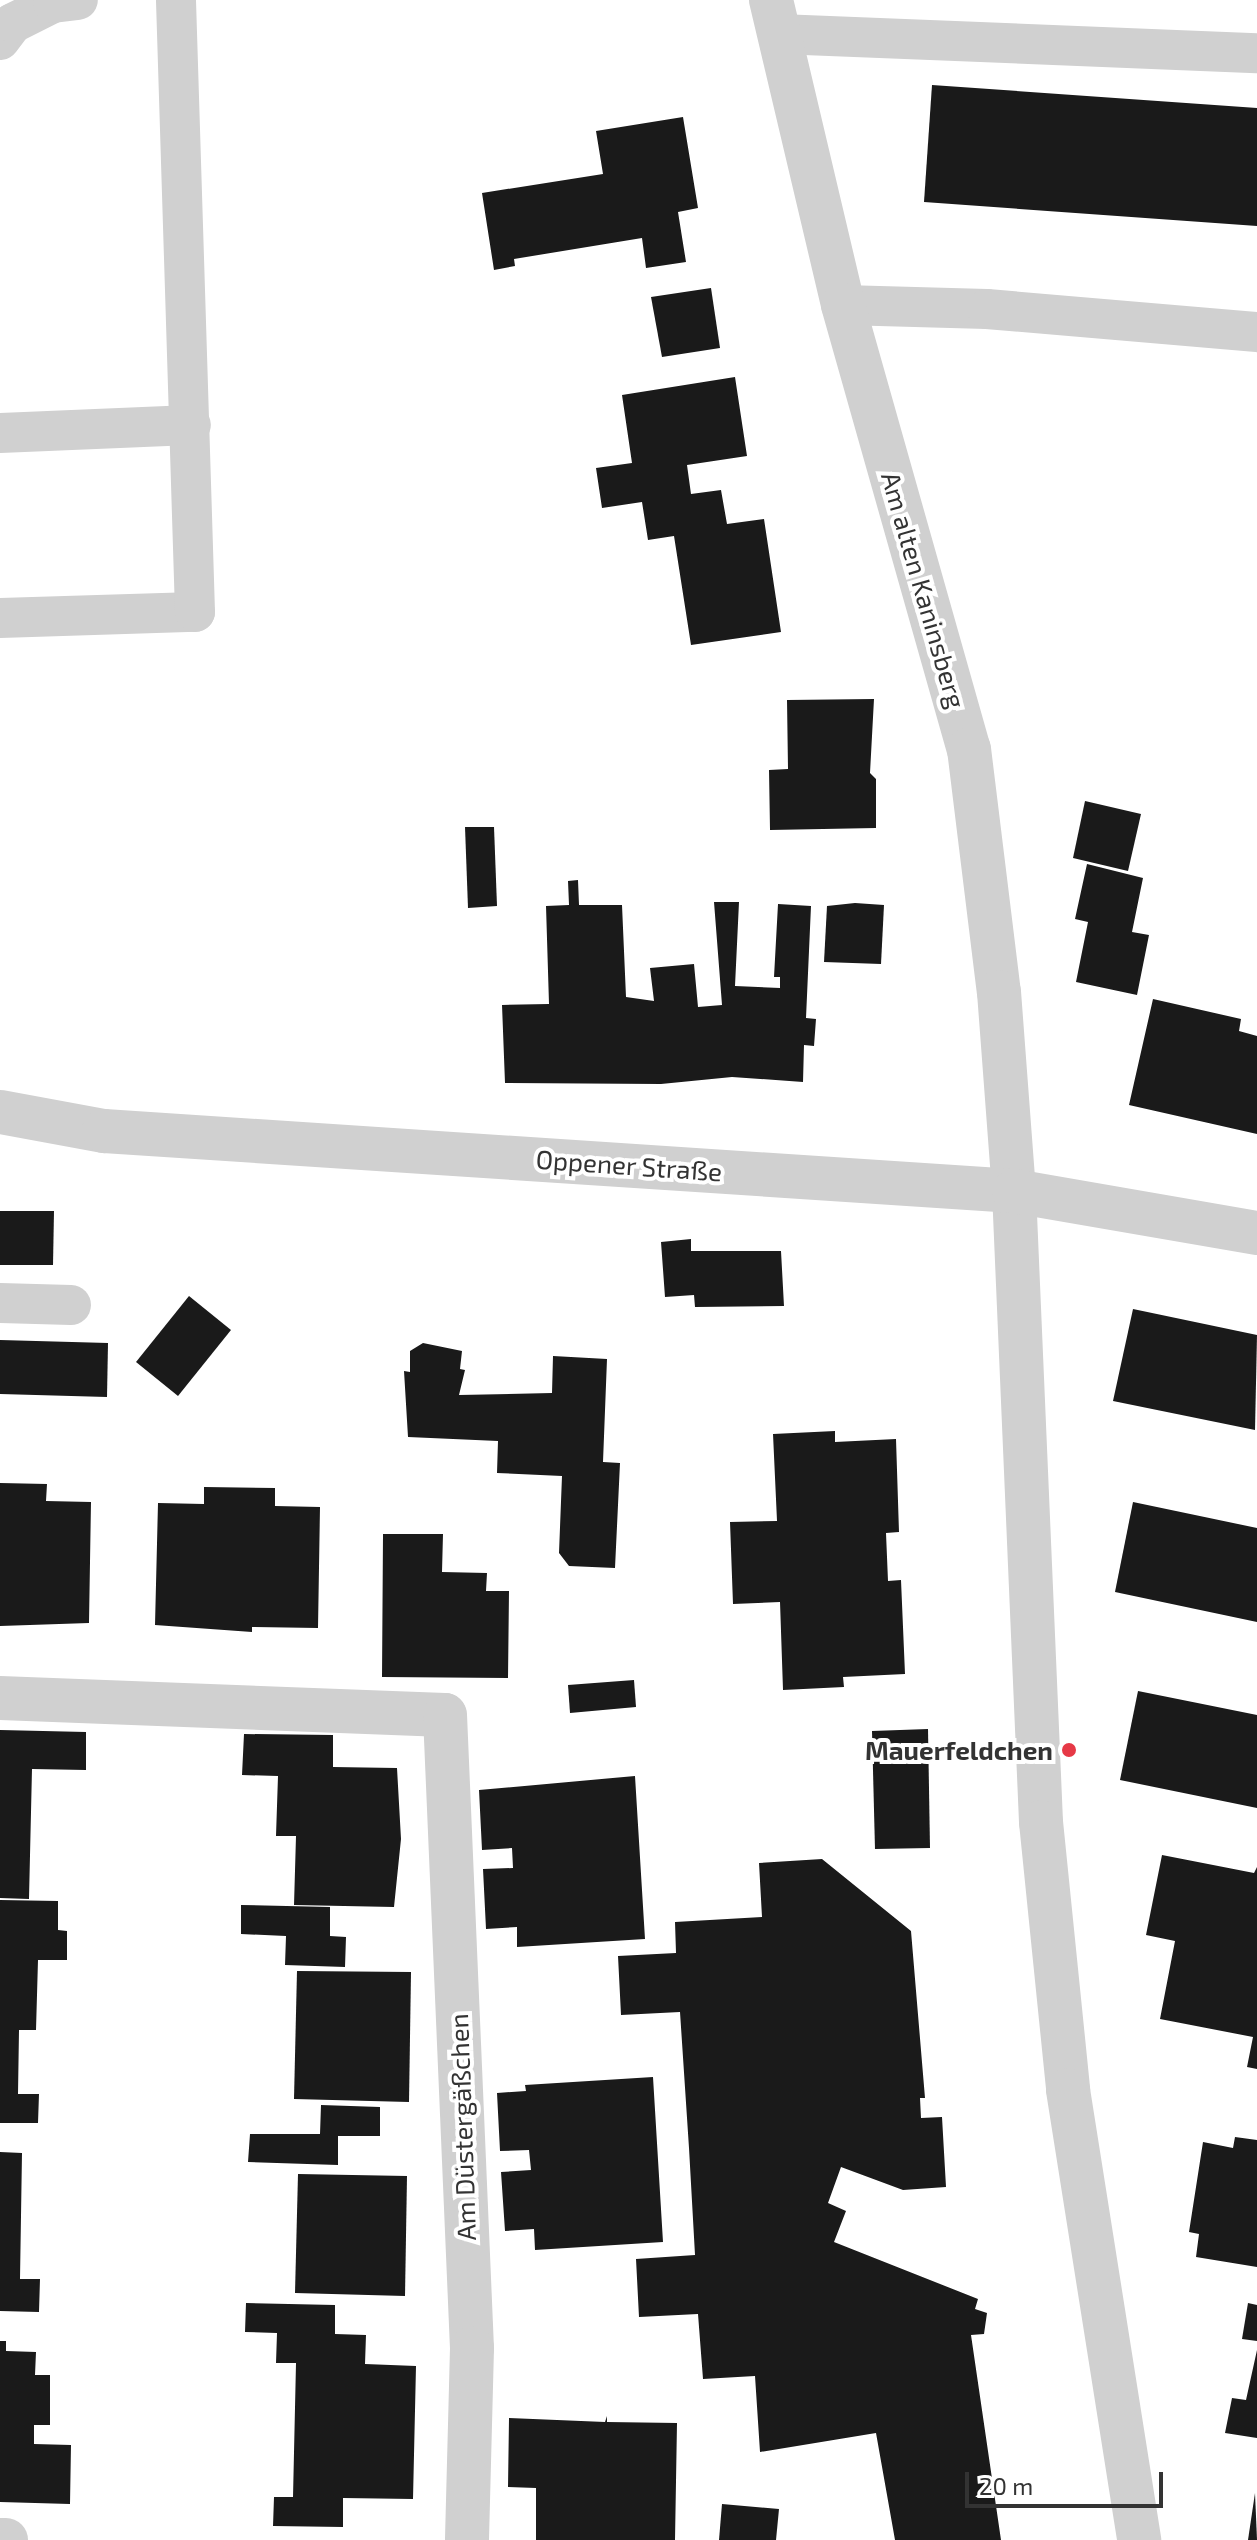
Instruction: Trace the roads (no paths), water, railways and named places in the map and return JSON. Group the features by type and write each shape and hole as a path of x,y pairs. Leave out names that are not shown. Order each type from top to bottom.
{"street":[{"name":"Am alten Kaninsberg","path":"775,17 843,305 969,749 999,992 1014,1191"},
{"name":"Oppener Straße","path":"0,1112 104,1131 1014,1191 1257,1233"},
{"path":"1014,1191 1041,1822 1068,2090 1139,2540"},
{"name":"Am Düstergäßchen","path":"0,1698 445,1715 472,2348 467,2540"}],"lane":[{"path":"0,40 26,16 53,3 78,0"},
{"path":"0,618 195,612 176,0"},
{"path":"775,17 1257,53"},
{"path":"843,305 987,309 1257,332"},
{"path":"0,433 191,425"},
{"path":"0,1303 71,1305"}],"place":[{"name":"Mauerfeldchen","path":"1069,1750"}]}
